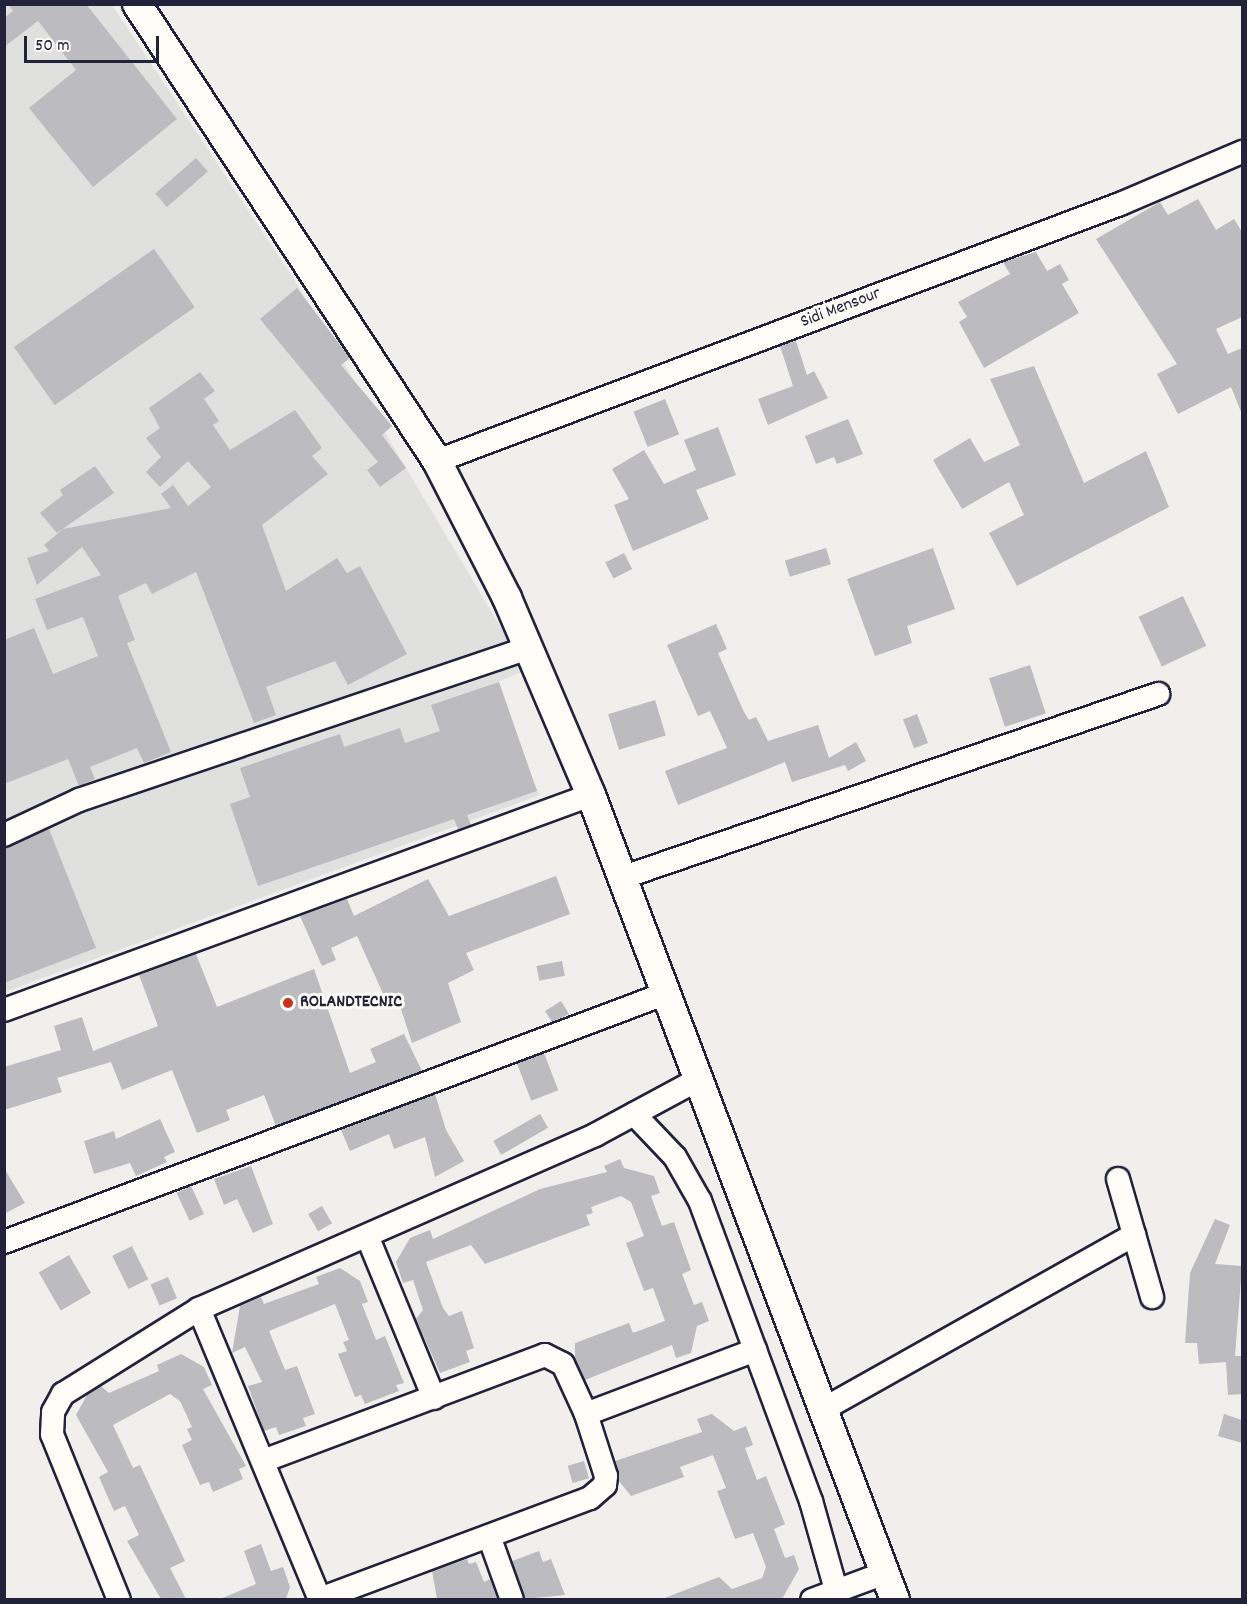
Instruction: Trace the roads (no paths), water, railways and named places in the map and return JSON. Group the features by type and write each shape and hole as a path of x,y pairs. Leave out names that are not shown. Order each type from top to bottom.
{"main road":[{"path":"137,4 436,461 528,648 591,795 664,994 890,1586"}],"street":[{"name":"Sidi Mensour","path":"436,461 1119,204 1242,152"},
{"path":"4,835 79,800 528,648"},
{"path":"621,878 1158,694"},
{"path":"4,1010 591,795"},
{"path":"4,1242 664,994"},
{"path":"119,1599 52,1434 53,1412 63,1394 199,1309 368,1238 634,1114 697,1080"},
{"path":"634,1114 675,1157 700,1201 811,1501 836,1590"},
{"path":"1118,1179 1152,1297"},
{"path":"822,1410 1134,1235"},
{"path":"368,1238 434,1398"},
{"path":"199,1309 320,1599 590,1498 605,1485 586,1414 563,1364 545,1354 263,1461"},
{"path":"586,1414 755,1350"},
{"path":"489,1536 512,1599"},
{"path":"812,1599 836,1590 890,1586"}],"place":[{"name":"ROLANDTECNIC","path":"288,1003"}]}
